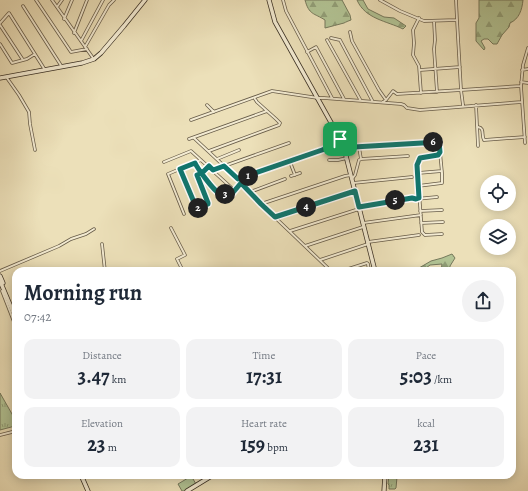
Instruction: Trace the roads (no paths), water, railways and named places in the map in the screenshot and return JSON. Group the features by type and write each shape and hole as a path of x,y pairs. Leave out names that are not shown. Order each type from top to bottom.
{"street":[{"path":"36,0 71,52 87,49"},
{"path":"52,0 94,60"},
{"path":"57,8 62,0"},
{"path":"64,18 72,0"},
{"path":"74,33 87,0"},
{"path":"81,42 103,0"},
{"path":"85,46 109,5 114,0"},
{"path":"0,78 94,60 145,0"},
{"path":"269,0 275,22 318,98 347,158 374,267"},
{"path":"283,0 286,11 332,98"},
{"path":"380,0 397,10 427,21 457,20"},
{"path":"456,0 463,106"},
{"path":"23,6 62,67"},
{"path":"23,60 0,24 9,13 45,70"},
{"path":"419,18 413,30 413,55 420,70 421,93"},
{"path":"434,21 437,92"},
{"path":"350,32 352,41 386,100"},
{"path":"331,38 340,40 373,102"},
{"path":"327,40 360,101"},
{"path":"0,44 12,63 27,59 35,54"},
{"path":"307,52 316,47 344,99"},
{"path":"525,143 521,82 522,70 528,48"},
{"path":"420,70 460,67"},
{"path":"522,70 528,69"},
{"path":"6,77 29,112 36,150"},
{"path":"521,82 528,82"},
{"path":"382,102 386,100 392,91 397,94 521,86"},
{"path":"191,120 272,91 318,98 402,104 407,108 420,110 522,102"},
{"path":"208,151 280,124 256,102 254,98"},
{"path":"207,105 214,112"},
{"path":"476,105 478,146"},
{"path":"189,139 267,111"},
{"path":"478,127 481,127 482,129 484,140 525,137"},
{"path":"194,138 238,179 261,204 327,267"},
{"path":"238,179 290,162 340,142 343,138 346,139 350,146 359,147 439,142 442,183 418,186"},
{"path":"213,170 289,143"},
{"path":"352,177 355,175 359,160 361,159 359,147"},
{"path":"216,159 239,150"},
{"path":"164,162 191,151 235,191"},
{"path":"440,152 435,156 420,158 417,163 422,232 424,234 442,234"},
{"path":"361,159 408,156"},
{"path":"329,160 347,158"},
{"path":"184,214 169,174 201,160"},
{"path":"290,162 296,175"},
{"path":"195,163 199,170 220,194 227,194 230,196 241,183"},
{"path":"180,169 197,207 208,204 197,176 209,166"},
{"path":"418,173 442,171"},
{"path":"291,176 300,173"},
{"path":"261,204 345,176 352,177"},
{"path":"353,183 412,177"},
{"path":"250,192 285,179"},
{"path":"275,217 355,191"},
{"path":"290,231 359,208 412,198 437,197"},
{"path":"420,211 442,210"},
{"path":"305,246 363,225 421,215"},
{"path":"422,223 443,222"},
{"path":"171,228 185,255 177,259 181,267"},
{"path":"0,271 59,246 71,239 82,236 94,229"},
{"path":"320,260 368,243 419,235"},
{"path":"102,244 105,267"},
{"path":"354,267 367,263 368,267"},
{"path":"0,276 12,304"},
{"path":"0,281 12,310"},
{"path":"2,291 12,317"},
{"path":"0,435 12,432"},
{"path":"84,479 89,491"},
{"path":"187,491 206,479"},
{"path":"384,491 386,479"}]}
